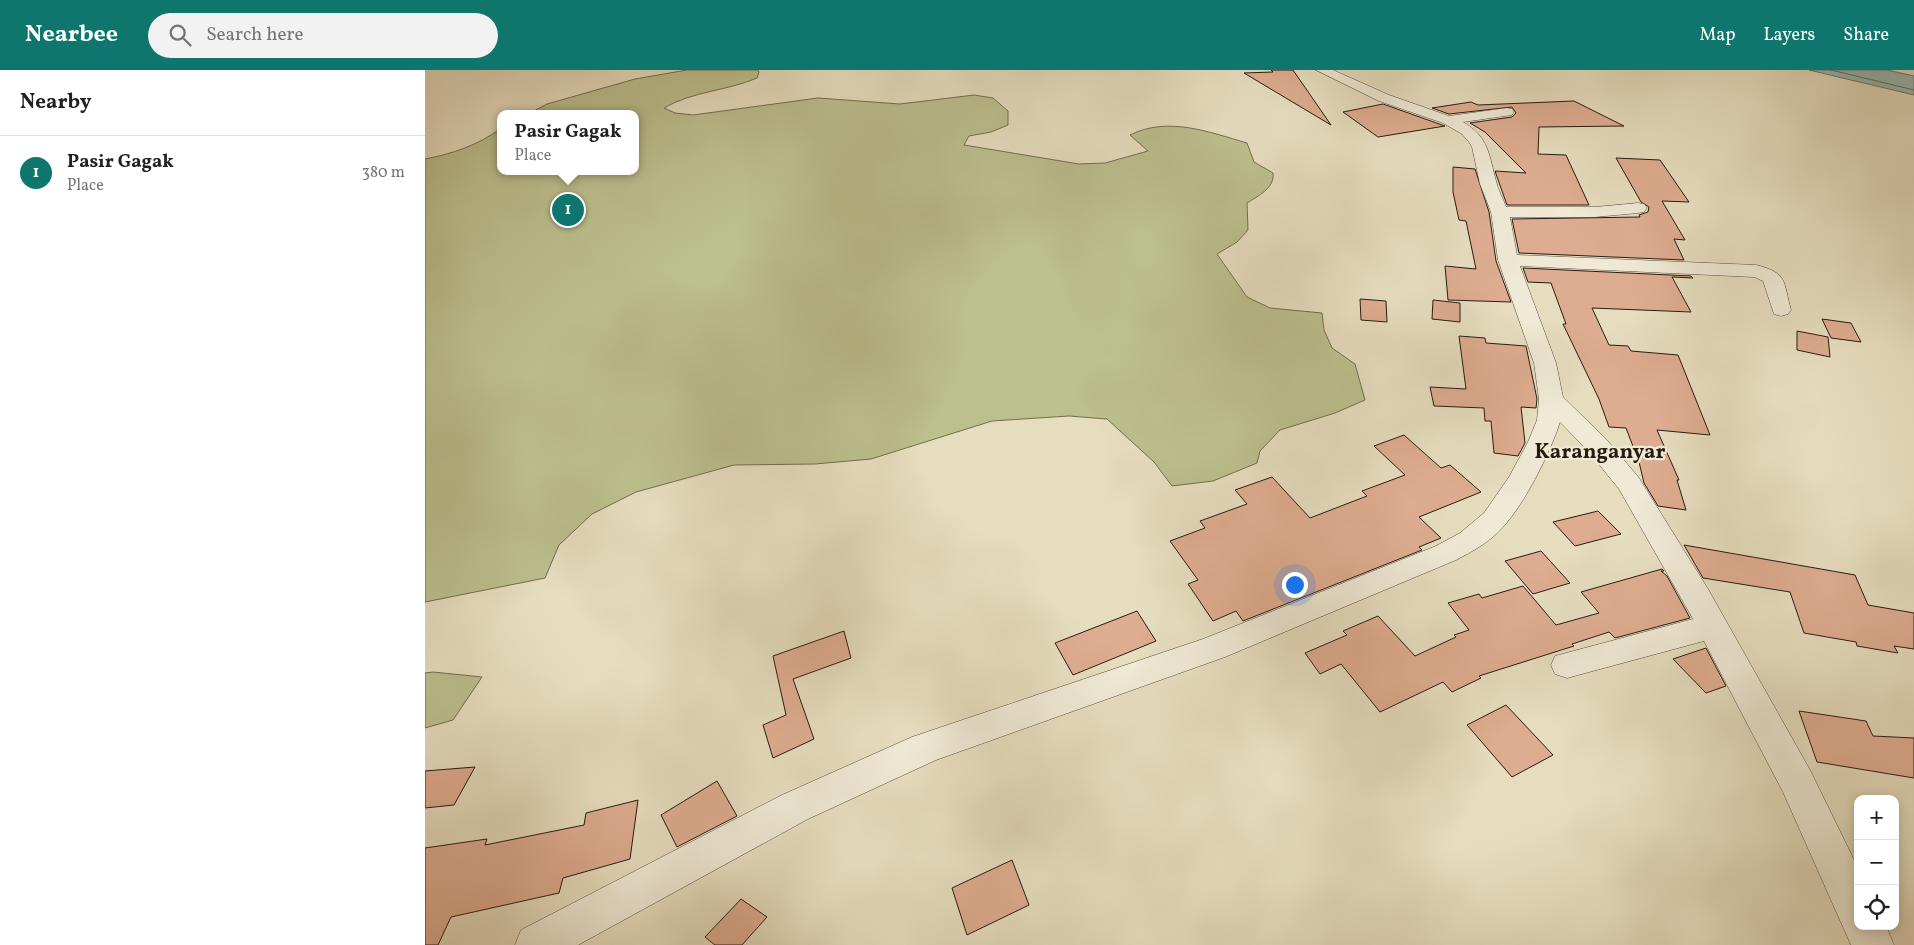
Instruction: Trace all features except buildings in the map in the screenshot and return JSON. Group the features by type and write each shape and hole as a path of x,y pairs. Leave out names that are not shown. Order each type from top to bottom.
{"street":[{"path":"536,945 795,807 925,748 1214,648 1437,557 1470,540 1494,520 1521,480 1541,442 1549,420 1551,399 1545,363 1508,260 1500,212 1488,184 1480,147 1467,131 1448,120 1384,98 1322,70"},
{"path":"1448,120 1507,112"},
{"path":"1500,212 1595,212 1638,208"},
{"path":"1508,260 1678,266 1756,272 1769,275 1773,280 1781,310"},
{"path":"1551,399 1598,446 1630,484 1713,626 1797,782 1854,904"},
{"path":"1567,665 1713,626"},
{"path":"1866,930 1873,945"}],"green space":[{"path":"687,70 758,70 757,78 734,86 698,94 664,108 675,113 693,115 818,98 900,104 974,95 993,98 1008,111 1008,125 991,132 969,136 964,145 1079,164 1105,163 1148,151 1130,135 1144,129 1159,127 1189,128 1247,143 1254,162 1273,173 1273,178 1265,191 1247,203 1248,230 1237,242 1217,254 1247,297 1270,308 1322,313 1324,330 1332,348 1355,364 1365,400 1335,413 1280,430 1260,451 1257,463 1213,481 1172,486 1154,462 1107,419 1069,416 992,421 871,459 815,464 734,465 636,492 592,514 559,545 545,578 425,602 425,159 464,148 483,140 497,131 497,175 639,175 639,110 536,110 547,104 635,79"},
{"path":"433,672 482,677 453,720 425,728 425,673"}],"water":[{"path":"1809,70 1887,70 1914,76 1914,95"}],"place":[{"name":"Pasir Gagak","path":"568,210"}],"district":[{"name":"Karanganyar","path":"1600,452"}]}
